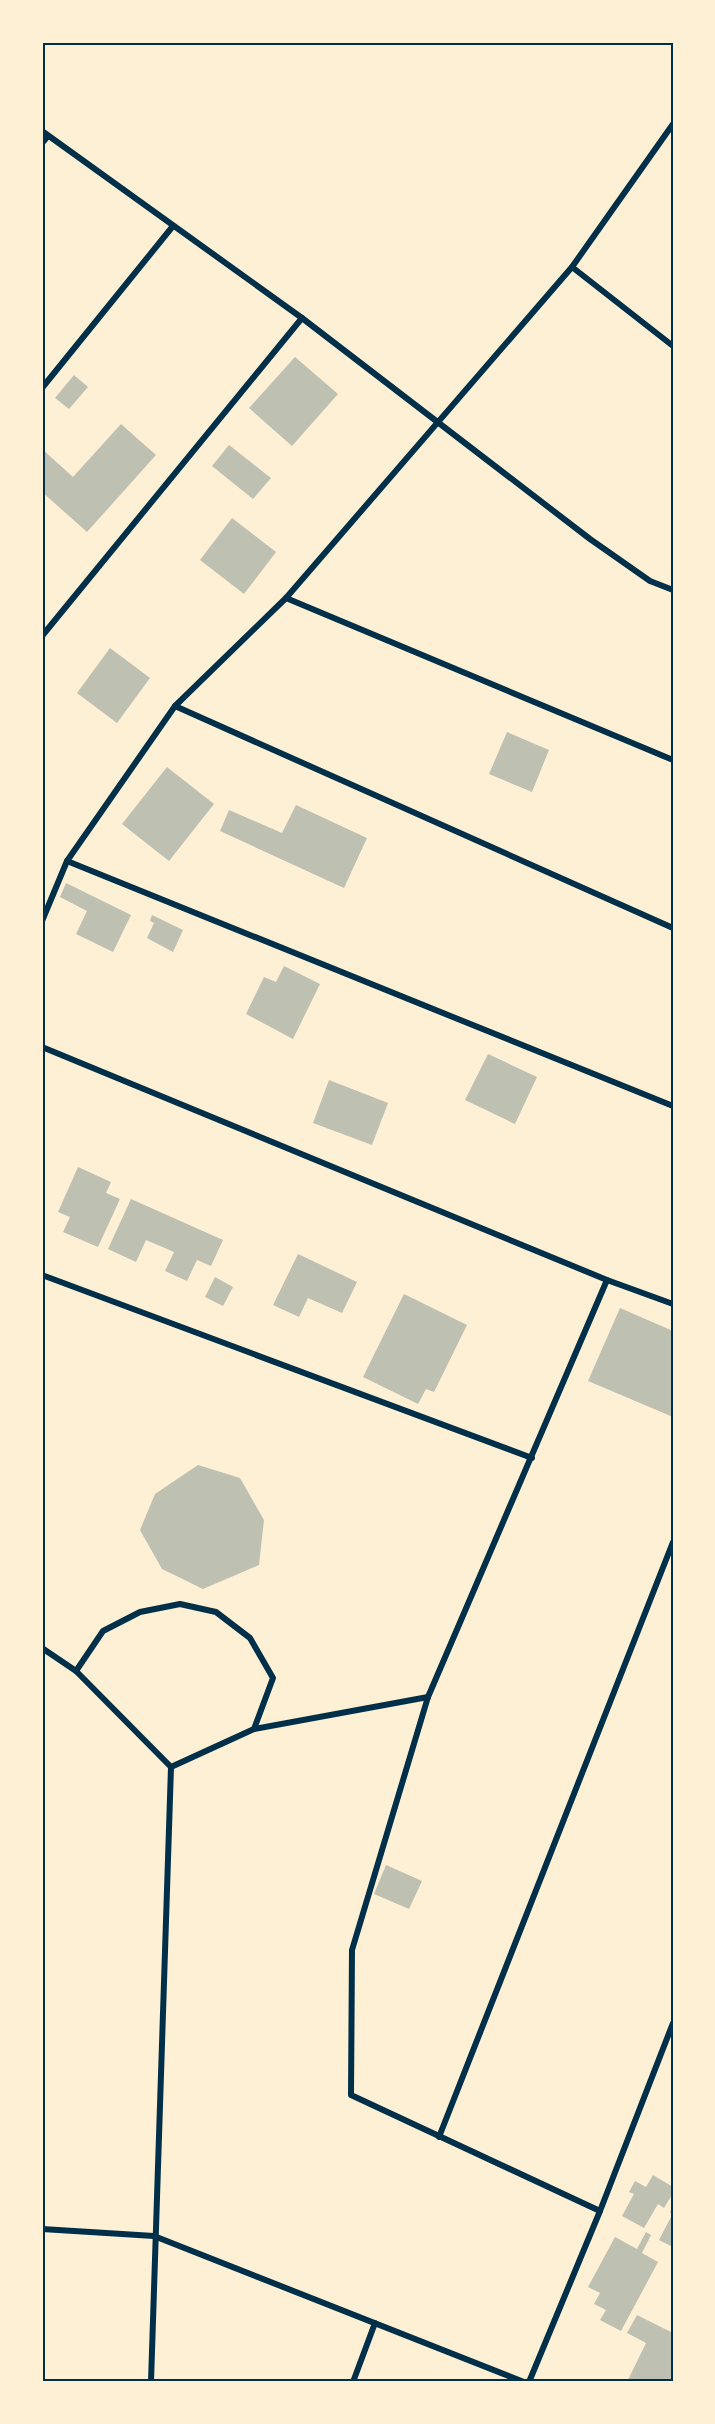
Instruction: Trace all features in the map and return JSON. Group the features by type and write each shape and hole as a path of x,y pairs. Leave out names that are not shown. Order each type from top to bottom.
{"street":[{"path":"42,921 67,861 175,706 286,598 572,267 673,124"},
{"path":"42,131 302,318 590,539 650,581 673,590"},
{"path":"42,143 48,136"},
{"path":"42,388 173,226"},
{"path":"572,267 673,346"},
{"path":"42,636 302,318"},
{"path":"286,598 673,760"},
{"path":"175,706 673,928"},
{"path":"67,861 673,1106"},
{"path":"42,1047 607,1280 673,1304"},
{"path":"42,1275 532,1458"},
{"path":"600,2211 351,2095 352,1950 428,1697 607,1280"},
{"path":"439,2137 673,1542"},
{"path":"76,1671 103,1631 140,1612 180,1604 216,1612 250,1638 273,1678 254,1729"},
{"path":"42,1648 76,1671 171,1767 151,2382"},
{"path":"171,1767 254,1729 428,1697"},
{"path":"529,2382 600,2211 673,2023"},
{"path":"42,2229 154,2236 524,2382"},
{"path":"353,2382 375,2323"}],"building":[{"path":"295,357 338,394 292,446 249,408"},
{"path":"74,375 88,387 69,409 55,398"},
{"path":"121,424 156,455 87,532 42,492 42,449 73,477"},
{"path":"229,445 271,478 253,499 212,466"},
{"path":"232,518 276,552 244,594 200,560"},
{"path":"110,648 150,678 117,723 77,693"},
{"path":"507,732 549,750 532,792 489,774"},
{"path":"167,767 214,804 169,861 122,824"},
{"path":"296,805 367,838 344,888 220,831 229,810 282,833"},
{"path":"66,883 131,915 113,952 76,934 87,911 60,897"},
{"path":"152,915 183,930 173,952 147,938 154,923 150,921"},
{"path":"284,966 320,984 293,1039 246,1014 264,977 276,982"},
{"path":"488,1054 537,1077 515,1124 465,1100"},
{"path":"329,1080 388,1103 372,1145 313,1123"},
{"path":"78,1167 111,1182 106,1193 120,1199 98,1247 63,1232 70,1217 58,1212"},
{"path":"131,1199 223,1240 211,1266 197,1260 187,1281 165,1271 174,1252 146,1240 136,1262 108,1249"},
{"path":"298,1254 357,1282 342,1313 308,1298 299,1317 273,1305"},
{"path":"215,1277 233,1287 223,1306 205,1297"},
{"path":"404,1294 467,1325 434,1392 426,1389 418,1404 363,1377"},
{"path":"620,1308 673,1331 673,1417 588,1381"},
{"path":"198,1465 240,1478 264,1520 259,1565 203,1589 162,1569 140,1530 155,1494"},
{"path":"386,1865 422,1881 409,1909 374,1894"},
{"path":"653,2175 673,2187 673,2193 664,2208 658,2204 644,2228 622,2216 634,2194 629,2192 635,2181 646,2187"},
{"path":"673,2205 673,2247 659,2240 672,2215 670,2212"},
{"path":"646,2232 651,2235 642,2253 658,2262 621,2331 600,2320 606,2310 594,2304 600,2293 588,2287 615,2237 637,2249"},
{"path":"637,2315 673,2333 673,2382 627,2382 646,2343 627,2333"}]}
